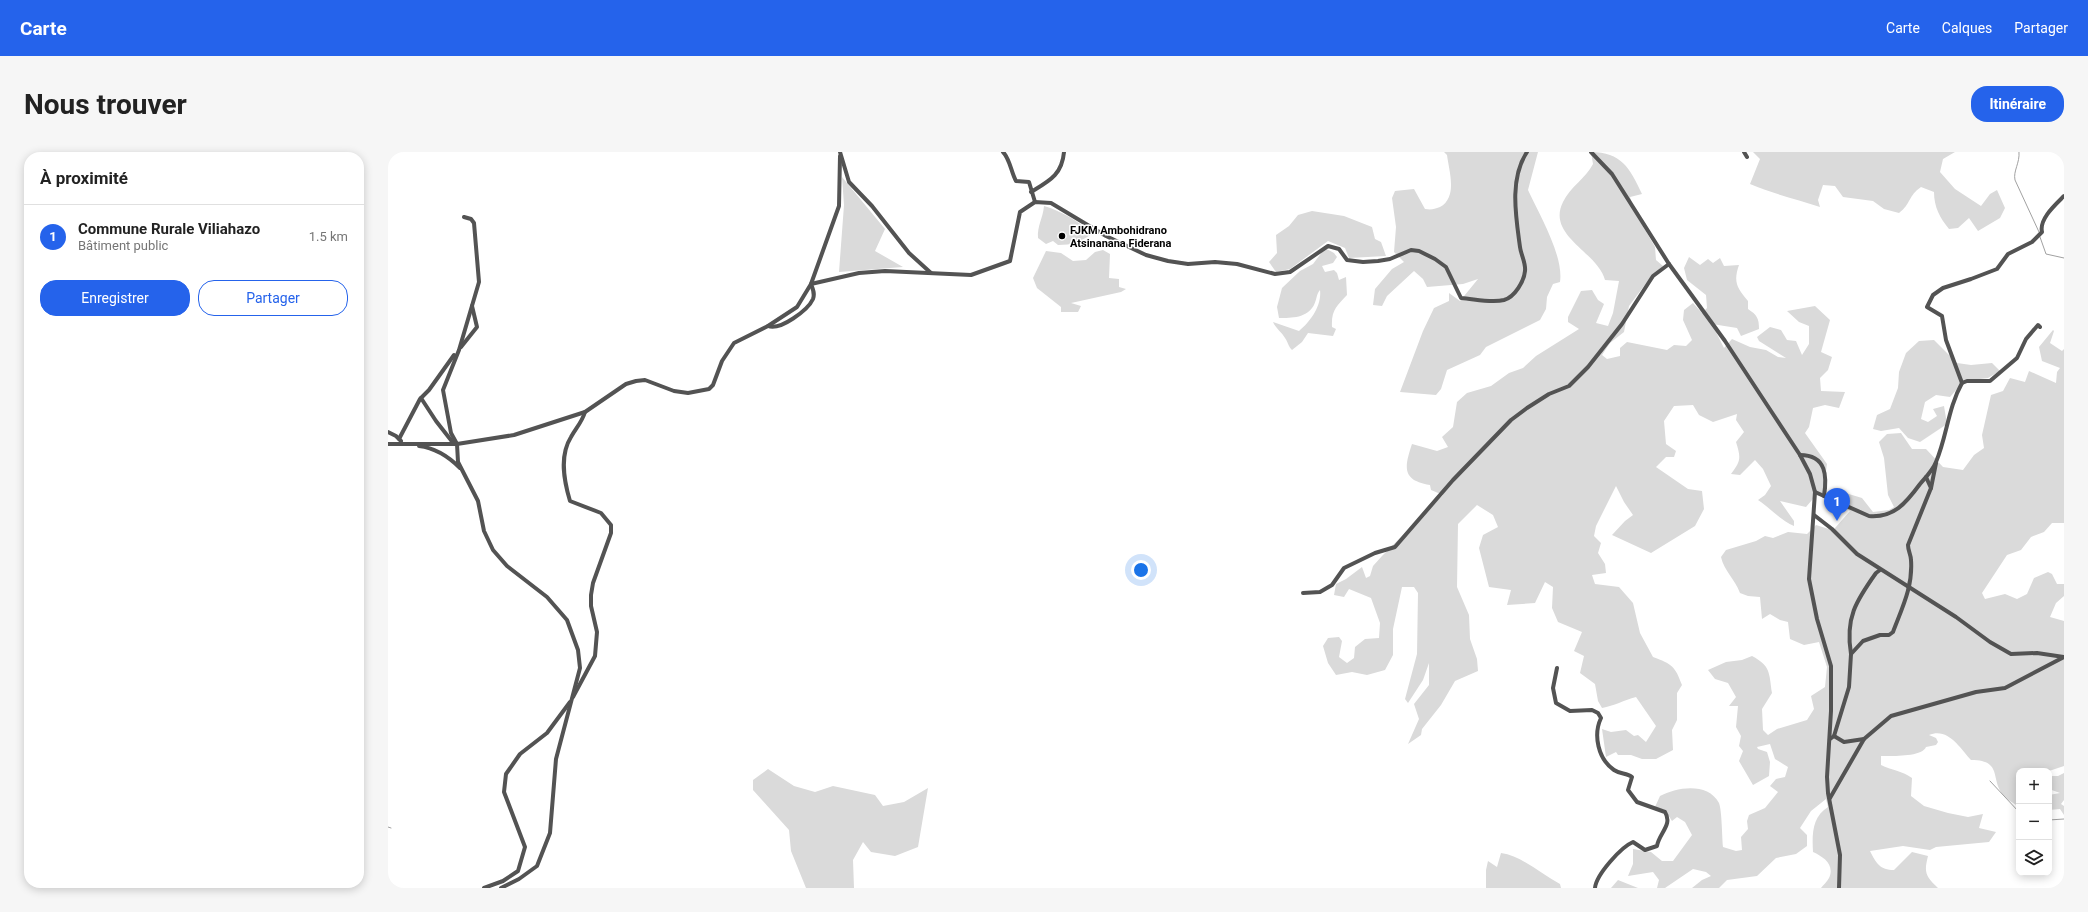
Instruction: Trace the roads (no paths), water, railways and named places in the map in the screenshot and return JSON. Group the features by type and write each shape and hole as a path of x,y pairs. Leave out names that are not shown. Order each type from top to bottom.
{"street":[{"path":"1003,152 1007,156 1010,171 1016,182 1029,182 1035,202"},
{"path":"1031,192 1057,174 1064,159 1064,152"},
{"path":"811,284 859,273 885,271 971,275 1010,261 1020,212 1035,202 1051,203 1106,236 1146,255 1168,261 1188,264 1214,262 1249,265 1275,274 1290,272 1328,246 1339,249 1347,260 1363,262 1390,259 1411,250 1419,251 1435,258 1446,268 1461,298 1504,300 1514,294 1525,272 1520,249 1516,195 1518,170 1528,152"},
{"path":"1591,152 1612,174 1669,264 1725,341 1800,455 1810,474 1815,492 1809,579 1817,619 1831,666 1830,739 1827,777 1829,798 1840,855 1839,888"},
{"path":"1744,152 1747,157"},
{"path":"840,154 849,182 872,206 909,253 932,273"},
{"path":"388,444 456,444 514,435 585,412 626,384 636,381 649,381 674,391 688,393 709,388 714,385 722,361 734,343 768,326 797,307 811,284 840,206 840,154"},
{"path":"1852,654 1863,641 1880,635 1889,635 1893,632 1905,604 1910,587 1911,558 1908,553 1908,545 1931,488 1948,414 1962,383 1946,340 1942,316 1928,307 1930,300 1943,288 1971,280 1997,269 2008,254 2032,242 2042,232 2041,225 2047,216 2064,196"},
{"path":"464,217 471,219 474,223 479,282 459,350 443,390 451,432 456,444 456,453 461,469 478,502 484,531 493,550 508,566 547,597 567,620 578,650 580,668 556,759 550,833 536,866 519,880 501,888"},
{"path":"1303,593 1320,592 1332,585 1344,568 1375,553 1395,548 1453,480 1511,420 1549,394 1569,386 1588,368 1622,324 1653,276 1669,264"},
{"path":"768,326 774,328 786,324 809,305 814,293 811,284"},
{"path":"399,439 421,398 429,390 477,327 472,305"},
{"path":"1962,383 1968,381 1990,381 2013,363 2033,329 2038,325 2040,327"},
{"path":"421,398 436,421 456,444"},
{"path":"484,888 503,881 518,871 525,847 504,792 506,774 520,754 547,733 571,701 595,656 597,632 591,606 591,595 593,583 611,533 611,525 601,513 570,501 565,484 564,451 571,437 581,423 585,412"},
{"path":"388,432 399,439 403,444"},
{"path":"409,444 436,450 449,457 461,469"},
{"path":"1800,455 1810,456 1824,469 1826,474 1824,496"},
{"path":"1815,492 1860,513 1877,517 1898,510 1909,500 1936,463"},
{"path":"1926,477 1931,488"},
{"path":"1814,515 1832,529 1857,554 1880,570 1956,616 1985,639 2011,654 2037,653 2064,657"},
{"path":"1830,739 1834,736 1849,687 1852,654 1849,633 1854,608 1876,573 1880,570"},
{"path":"1829,798 1864,739 1888,718 1895,714 1980,691 2006,688 2064,657"},
{"path":"1557,668 1553,688 1556,703 1570,711 1592,710 1598,713 1601,718 1597,731 1598,747 1601,755 1613,769 1632,777 1628,790 1634,800 1665,812 1669,818 1669,822 1658,839 1657,846 1645,850 1633,842 1629,844 1612,859 1597,881 1595,888"},
{"path":"1834,736 1844,742 1864,739"}],"waterway":[{"path":"2019,152 2015,180 2039,232"},
{"path":"2040,237 2046,254 2064,258"},
{"path":"1990,781 2016,809"},
{"path":"2052,820 2064,819"}],"place":[{"name":"FJKM Ambohidrano Atsinanana Fiderana","path":"1062,236"},
{"name":"Commune Rurale Viliahazo","path":"1837,521"}]}
